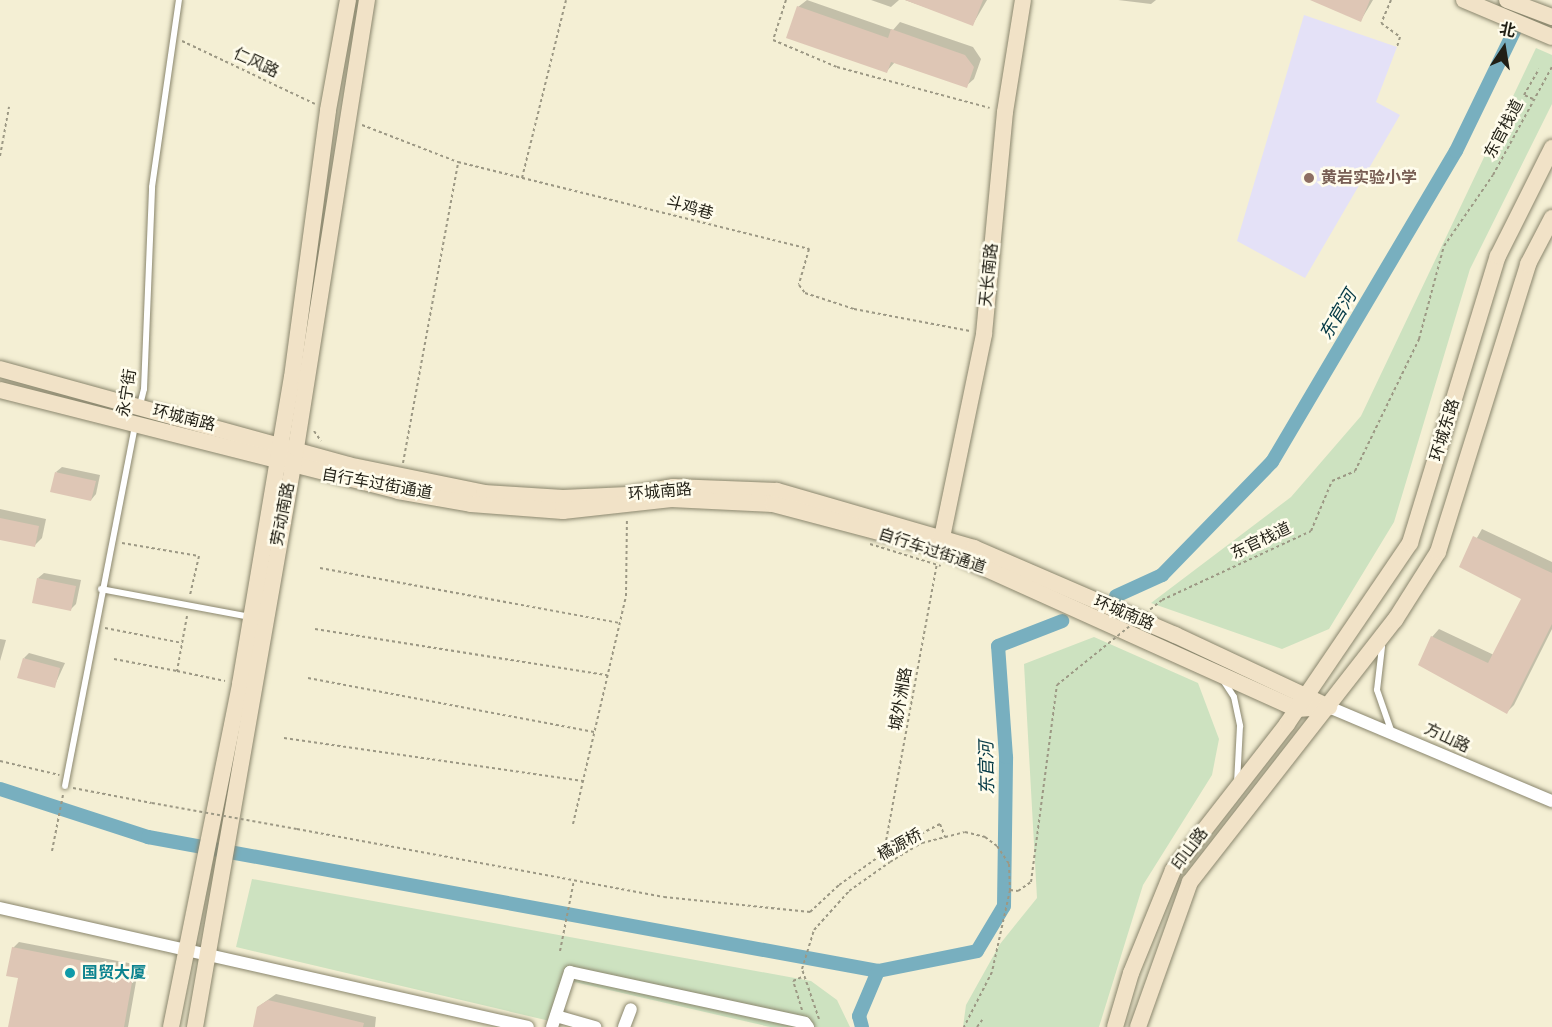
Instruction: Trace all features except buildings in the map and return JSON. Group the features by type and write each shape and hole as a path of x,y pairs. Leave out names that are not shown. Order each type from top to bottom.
{"main road":[{"name":"劳动南路","path":"224,803 240,684 279,443 328,110 348,0"},
{"name":"劳动南路","path":"224,803 294,457 345,119 367,0"},
{"name":"天长南路","path":"940,550 984,334 1005,112 1023,0"},
{"path":"1464,0 1552,17"},
{"path":"1502,6 1546,34"},
{"name":"环城东路","path":"1308,695 1410,543 1498,256 1552,148"},
{"name":"环城东路","path":"1329,707 1395,620 1438,552 1528,264 1552,218"},
{"name":"环城南路","path":"0,369 279,443 294,457 484,493 562,498 628,495 673,487 777,491 940,550 1308,695 1329,707"},
{"path":"0,390 276,460 294,457 471,504 563,512 628,506 671,499 773,504 863,531 940,550 1218,671 1297,710 1329,707"},
{"name":"印山路","path":"1115,1027 1131,973 1173,870 1308,695"},
{"name":"印山路","path":"1138,1027 1190,882 1329,707"},
{"path":"171,1027 184,952 211,870 224,803"},
{"path":"195,1027 206,957 211,870"}],"street":[{"name":"方山路","path":"1329,707 1391,730 1552,801"},
{"path":"0,908 206,957 528,1027"},
{"path":"595,1027 554,1021 570,972 806,1025"},
{"path":"624,1027 631,1010"}],"lane":[{"name":"永宁街","path":"65,786 93,626 144,389 152,187 179,0"},
{"path":"101,589 251,617"},
{"path":"1391,730 1377,690 1378,655 1395,620"},
{"path":"1218,671 1234,698 1240,726 1236,789"}],"path":[{"path":"522,178 566,0"},
{"path":"786,0 773,40 848,70 1005,112"},
{"path":"1391,0 1381,23 1401,37 1397,47"},
{"name":"仁风路","path":"174,37 328,110"},
{"name":"东官栈道","path":"1010,890 1018,891 1031,882 1057,685 1162,600 1311,531 1332,481 1355,471 1419,339 1444,246 1493,175 1552,67"},
{"path":"1533,99 1524,95 1539,69"},
{"path":"0,156 9,107"},
{"name":"斗鸡巷","path":"345,119 458,162 809,249 799,285 805,293 854,309 984,334"},
{"path":"401,476 458,162"},
{"name":"自行车过街通道","path":"312,428 323,445"},
{"path":"573,824 626,596 628,506"},
{"name":"自行车过街通道","path":"863,531 870,546 940,550 946,568"},
{"path":"110,541 198,556 177,671"},
{"name":"城外洲路","path":"884,853 940,550"},
{"path":"320,568 619,623"},
{"path":"93,626 182,643"},
{"path":"315,629 608,675"},
{"path":"114,659 240,684"},
{"path":"308,678 594,732"},
{"path":"284,738 583,781"},
{"path":"52,851 65,786"},
{"path":"152,803 664,897 810,912 839,885 884,853 940,824 945,837"},
{"name":"橘源桥","path":"822,1027 804,976 804,961 814,930 849,891 922,843 965,832 986,837 1009,864 1010,890 992,972 964,1027"},
{"path":"560,951 574,880"},
{"path":"804,976 793,981 806,1025"},
{"path":"977,1027 982,1020"}],"shaded area":[{"name":"黄岩实验小学","path":"1304,15 1397,47 1376,102 1400,115 1305,278 1237,241"}],"green space":[{"path":"1536,48 1552,55 1552,104 1470,269 1394,522 1329,629 1282,649 1151,603 1291,497 1361,416"},
{"path":"1094,637 1198,683 1219,739 1212,775 1143,885 1099,1027 963,1027 966,1005 1000,944 1037,898 1024,664"},
{"path":"252,879 811,981 837,1000 850,1027 770,1027 566,980 554,1022 236,947"}],"waterway":[{"name":"东官河","path":"1116,596 1162,575 1272,462 1456,151 1522,15"},
{"path":"0,789 148,837 878,971 977,951 1004,906 1006,757 998,646 1062,621"},
{"path":"862,1027 859,1016 878,971"}],"place":[{"name":"黄岩实验小学","path":"1309,178"},
{"name":"国贸大厦","path":"70,973"}]}
